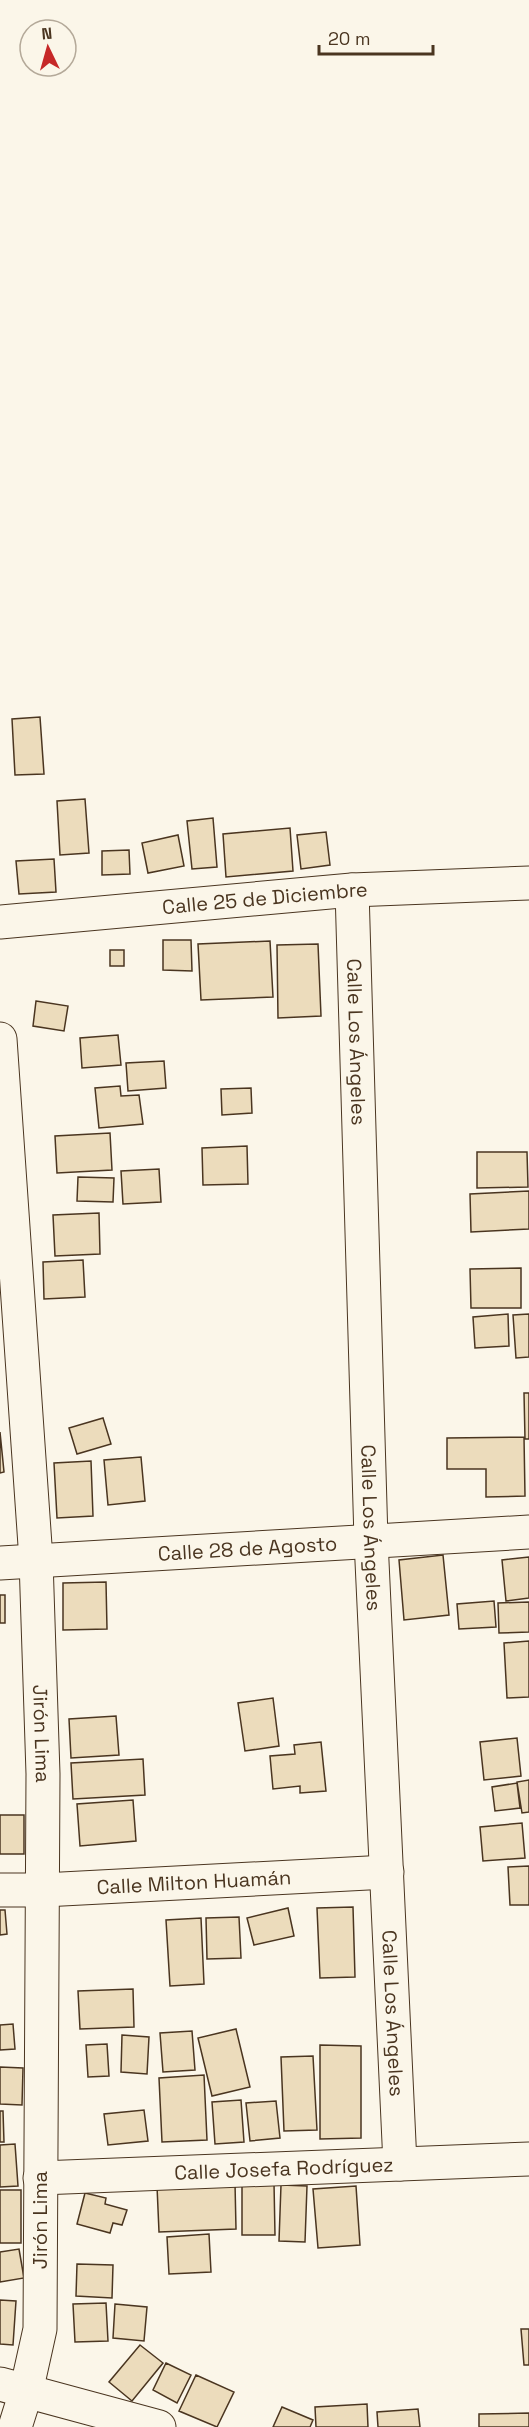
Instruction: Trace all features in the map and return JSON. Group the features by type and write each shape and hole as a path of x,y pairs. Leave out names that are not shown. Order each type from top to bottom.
{"street":[{"name":"Calle 25 de Diciembre","path":"0,922 352,890 529,883"},
{"name":"Calle Los Ángeles","path":"352,890 371,1540 400,2164"},
{"name":"Jirón Lima","path":"0,1039 36,1560 44,1774 40,2329 13,2388 15,2427"},
{"name":"Calle 28 de Agosto","path":"0,1563 529,1532"},
{"name":"Calle Milton Huamán","path":"0,1890 43,1890 387,1872"},
{"name":"Calle Josefa Rodríguez","path":"40,2178 529,2159"},
{"path":"13,2388 159,2427"}],"building":[{"path":"40,717 44,774 15,775 12,719"},
{"path":"85,799 89,853 60,855 57,801"},
{"path":"213,818 217,867 192,869 187,821"},
{"path":"290,828 293,871 226,877 223,834"},
{"path":"326,832 330,865 301,869 297,835"},
{"path":"178,835 184,866 148,873 142,843"},
{"path":"129,850 130,874 102,875 102,851"},
{"path":"54,859 56,892 19,894 16,861"},
{"path":"163,940 191,940 192,971 163,970"},
{"path":"270,941 273,997 201,1000 198,944"},
{"path":"318,944 321,1016 278,1018 277,945"},
{"path":"110,950 124,950 124,966 110,966"},
{"path":"36,1001 68,1006 64,1031 33,1026"},
{"path":"118,1035 121,1065 82,1068 80,1038"},
{"path":"164,1061 166,1088 128,1091 126,1063"},
{"path":"120,1086 121,1096 139,1095 143,1124 99,1128 95,1088"},
{"path":"251,1088 252,1113 222,1115 221,1089"},
{"path":"110,1133 112,1170 57,1173 55,1136"},
{"path":"247,1146 248,1184 203,1185 202,1148"},
{"path":"477,1152 527,1152 528,1187 477,1188"},
{"path":"159,1169 161,1202 123,1204 121,1171"},
{"path":"78,1177 114,1178 113,1202 77,1201"},
{"path":"529,1191 529,1229 471,1232 470,1194"},
{"path":"99,1213 100,1254 55,1256 53,1215"},
{"path":"83,1260 85,1297 44,1299 43,1262"},
{"path":"521,1268 521,1308 471,1308 470,1269"},
{"path":"508,1314 509,1346 475,1348 473,1317"},
{"path":"529,1314 529,1357 516,1358 513,1315"},
{"path":"524,1393 529,1393 529,1439 525,1439"},
{"path":"103,1418 111,1444 77,1454 69,1428"},
{"path":"0,1432 4,1472 0,1473"},
{"path":"524,1437 525,1496 486,1497 486,1469 447,1469 447,1438"},
{"path":"141,1457 145,1501 108,1505 104,1460"},
{"path":"91,1461 93,1516 57,1518 54,1463"},
{"path":"443,1555 449,1615 404,1620 399,1560"},
{"path":"529,1557 529,1598 506,1601 502,1560"},
{"path":"106,1582 107,1629 63,1630 63,1583"},
{"path":"0,1595 5,1595 5,1623 0,1623"},
{"path":"494,1601 496,1627 459,1629 457,1604"},
{"path":"529,1602 529,1632 499,1633 498,1603"},
{"path":"529,1641 529,1697 507,1698 504,1643"},
{"path":"273,1698 279,1746 245,1751 238,1703"},
{"path":"116,1716 119,1755 71,1758 69,1719"},
{"path":"517,1738 521,1776 484,1780 480,1742"},
{"path":"321,1742 326,1791 300,1793 300,1786 273,1789 270,1756 295,1754 294,1745"},
{"path":"143,1759 145,1795 73,1799 71,1763"},
{"path":"529,1780 529,1812 522,1813 517,1782"},
{"path":"517,1783 520,1808 495,1811 492,1787"},
{"path":"133,1800 136,1841 80,1846 77,1804"},
{"path":"0,1815 24,1815 24,1854 0,1854"},
{"path":"522,1823 525,1858 483,1861 480,1827"},
{"path":"529,1866 529,1905 510,1905 508,1867"},
{"path":"353,1907 355,1977 320,1978 317,1908"},
{"path":"288,1908 294,1936 254,1945 247,1918"},
{"path":"0,1910 5,1910 7,1934 0,1935"},
{"path":"239,1917 241,1958 207,1959 206,1918"},
{"path":"201,1918 204,1984 170,1986 166,1920"},
{"path":"133,1989 134,2027 80,2029 78,1991"},
{"path":"13,2024 15,2049 0,2050 0,2025"},
{"path":"236,2029 250,2087 212,2096 198,2038"},
{"path":"192,2031 195,2070 163,2072 160,2033"},
{"path":"122,2035 149,2037 147,2074 121,2072"},
{"path":"107,2044 109,2076 88,2077 86,2045"},
{"path":"320,2045 361,2046 361,2138 320,2139"},
{"path":"313,2056 317,2130 284,2131 281,2057"},
{"path":"0,2067 23,2068 22,2105 0,2104"},
{"path":"204,2075 207,2140 162,2142 159,2078"},
{"path":"241,2100 244,2142 215,2144 212,2102"},
{"path":"276,2101 280,2138 250,2141 246,2103"},
{"path":"144,2110 148,2141 108,2145 104,2114"},
{"path":"0,2111 3,2111 4,2142 0,2142"},
{"path":"15,2144 18,2186 0,2187 0,2145"},
{"path":"235,2183 236,2229 159,2232 157,2186"},
{"path":"242,2183 274,2183 275,2235 242,2235"},
{"path":"281,2185 307,2186 305,2242 279,2241"},
{"path":"356,2186 360,2245 318,2248 313,2189"},
{"path":"0,2190 21,2190 21,2243 0,2243"},
{"path":"85,2193 106,2198 105,2204 127,2210 122,2225 113,2223 110,2233 77,2224"},
{"path":"209,2234 211,2272 169,2274 167,2237"},
{"path":"19,2249 24,2278 0,2282 0,2252"},
{"path":"77,2264 113,2265 112,2298 76,2296"},
{"path":"0,2300 16,2301 13,2345 0,2344"},
{"path":"106,2303 108,2341 75,2342 73,2304"},
{"path":"115,2304 147,2307 144,2341 113,2338"},
{"path":"521,2329 529,2329 529,2365 524,2365"},
{"path":"140,2345 163,2363 132,2401 109,2382"},
{"path":"166,2363 191,2375 177,2403 153,2390"},
{"path":"196,2375 234,2392 217,2427 179,2411"},
{"path":"367,2404 368,2427 316,2427 315,2407"},
{"path":"282,2407 313,2420 310,2427 273,2427"},
{"path":"418,2409 420,2427 378,2427 377,2412"},
{"path":"529,2413 529,2427 479,2427 479,2414"}]}
